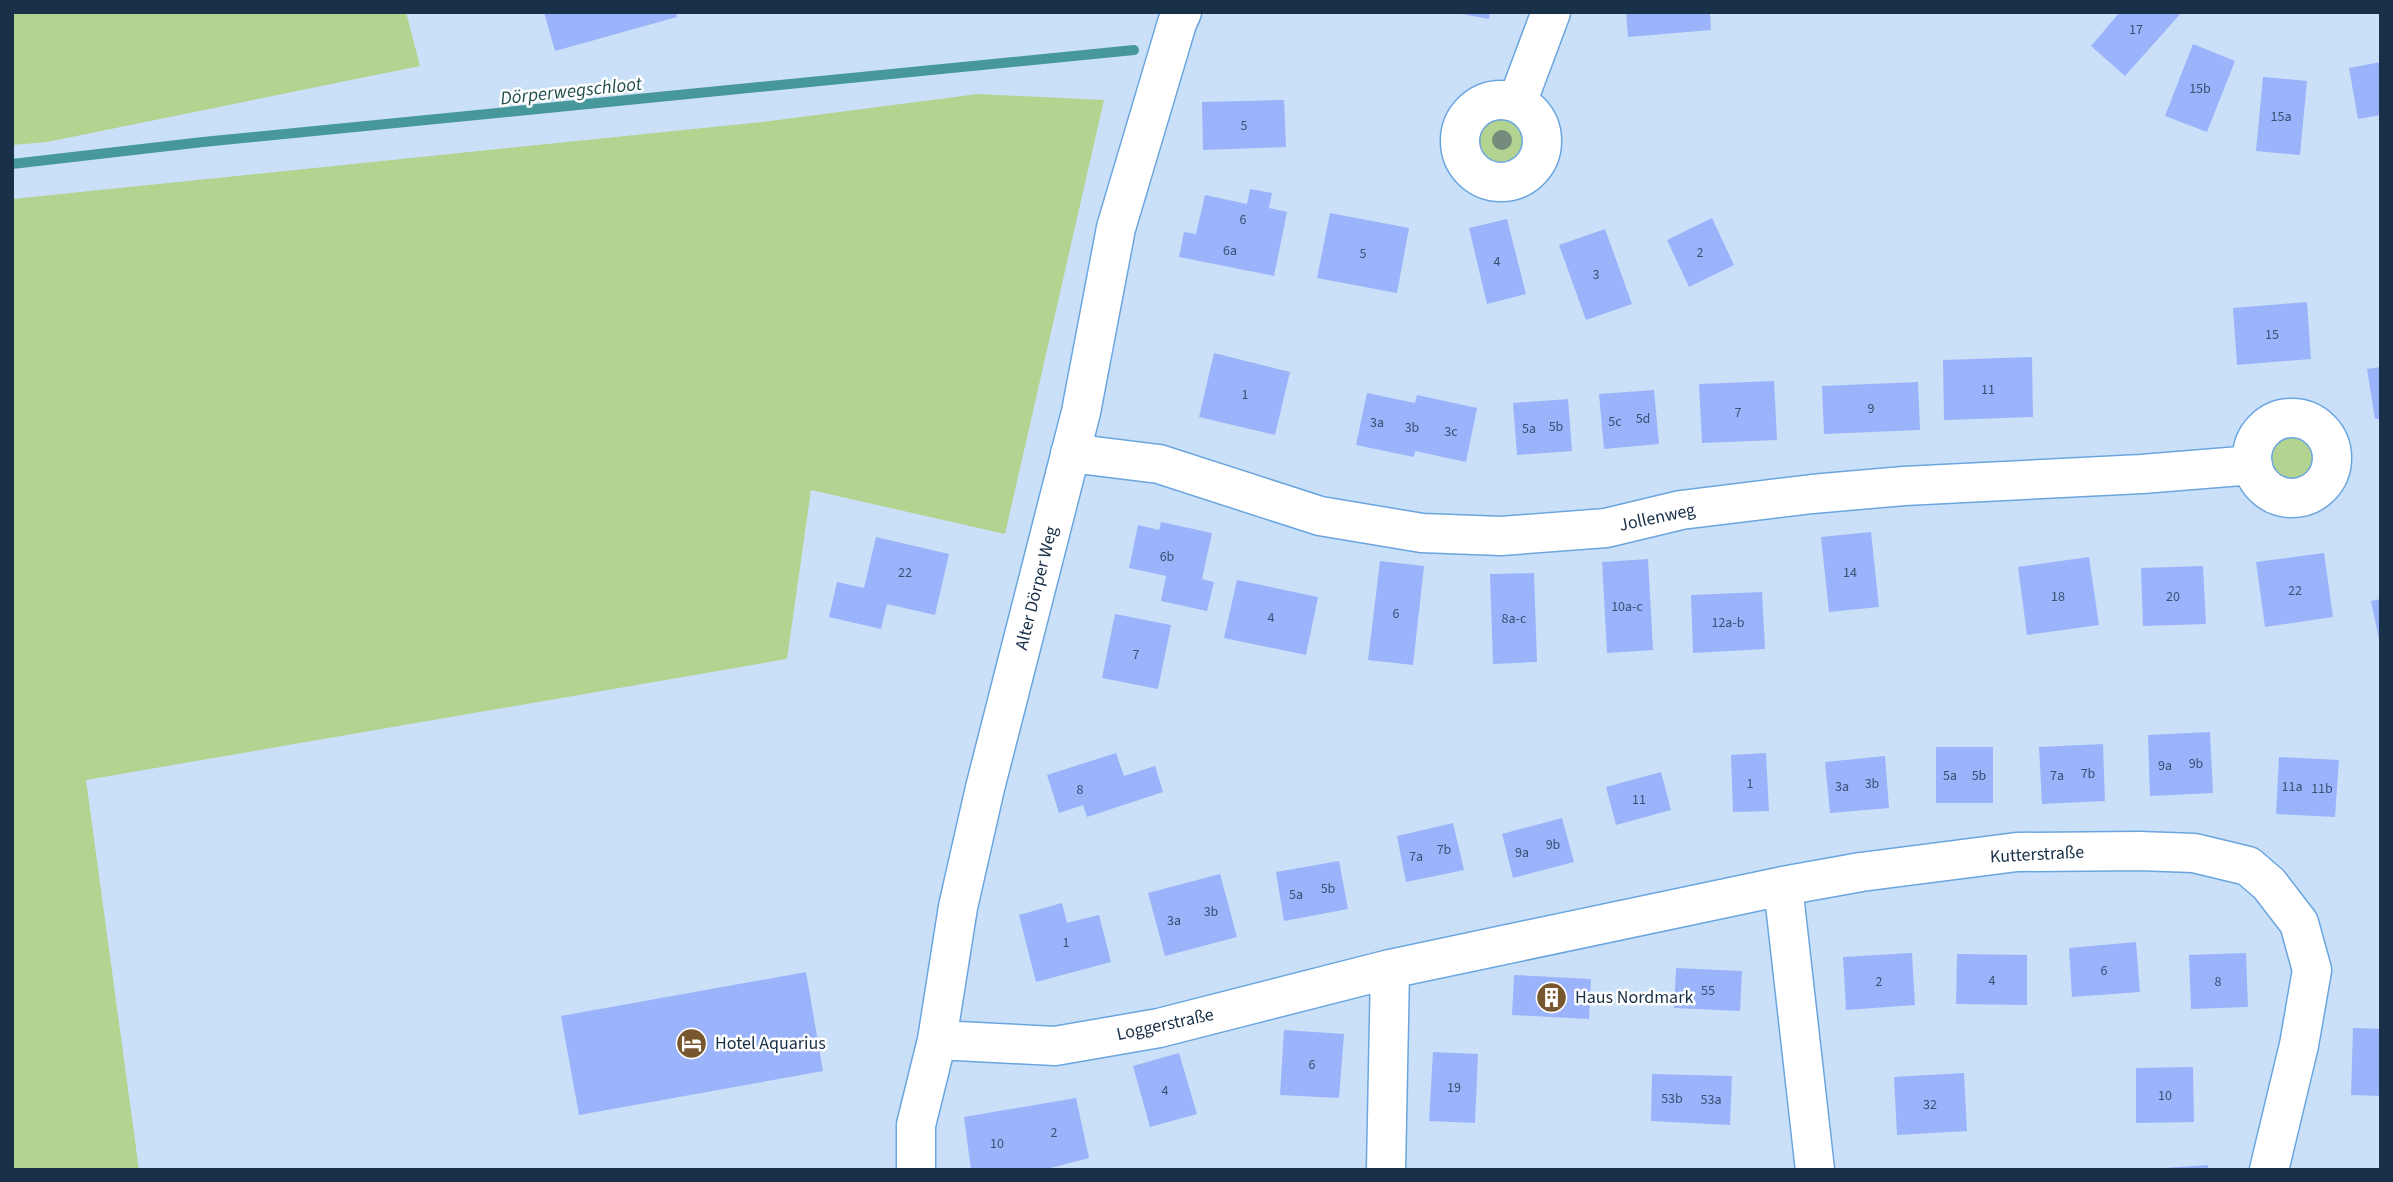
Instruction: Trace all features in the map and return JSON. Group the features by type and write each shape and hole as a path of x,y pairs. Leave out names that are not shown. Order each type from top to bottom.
{"street":[{"name":"Alter Dörper Weg","path":"916,1170 916,1125 937,1040 958,907 985,788 1081,412 1116,228 1182,12"},
{"path":"1517,103 1550,12"},
{"name":"Jollenweg","path":"1070,453 1159,464 1320,516 1422,533 1501,536 1606,528 1681,510 1812,494 2253,465"},
{"name":"Kutterstraße","path":"1783,886 1861,872 2017,852 2139,850 2194,853 2248,866 2269,884 2299,923 2312,970 2299,1045 2269,1170"},
{"path":"1783,886 1815,1170"},
{"name":"Loggerstraße","path":"937,1040 1055,1046 1159,1028 1390,969 1783,886"},
{"path":"1386,1170 1390,969"}],"green space":[{"path":"12,12 406,12 420,66 47,142 12,145"},
{"path":"978,94 1104,100 1005,534 811,490 787,659 86,780 139,1170 12,1170 12,199 762,122"},
{"path":"1502,113 1521,121 1529,140 1521,159 1502,167 1483,159 1475,140 1483,121"},
{"path":"2294,432 2304,434 2312,440 2318,448 2318,468 2312,476 2304,482 2294,484 2284,482 2276,476 2270,468 2268,458 2270,448 2276,440 2284,434"}],"building":[{"path":"544,12 676,12 677,17 555,51"},
{"path":"1451,12 1490,12 1489,19"},
{"path":"1626,12 1710,12 1711,30 1628,37"},
{"path":"2120,12 2182,12 2125,76 2091,46"},
{"path":"2193,44 2235,61 2207,132 2165,116"},
{"path":"2381,62 2381,115 2358,119 2349,68"},
{"path":"2263,77 2307,81 2300,155 2256,151"},
{"path":"1284,100 1286,147 1203,150 1202,102"},
{"path":"1250,189 1272,193 1269,208 1287,212 1274,276 1179,257 1184,232 1196,234 1205,195 1247,204"},
{"path":"1330,213 1409,228 1397,293 1317,278"},
{"path":"1712,218 1734,265 1689,287 1667,240"},
{"path":"1507,219 1526,294 1487,304 1469,228"},
{"path":"1605,229 1632,304 1586,320 1559,245"},
{"path":"2307,302 2311,359 2237,365 2233,308"},
{"path":"1214,353 1290,372 1275,435 1199,417"},
{"path":"2032,357 2033,417 1944,420 1943,360"},
{"path":"2381,367 2381,419 2375,419 2367,369"},
{"path":"1774,381 1777,440 1702,443 1699,384"},
{"path":"1918,382 1920,430 1824,434 1822,386"},
{"path":"1654,390 1659,444 1604,449 1599,394"},
{"path":"1367,393 1415,403 1417,395 1477,408 1466,462 1415,451 1414,457 1356,445"},
{"path":"1568,399 1572,451 1517,455 1513,403"},
{"path":"1161,522 1212,533 1202,579 1214,582 1207,611 1161,601 1166,576 1129,568 1138,525 1159,530"},
{"path":"1871,532 1879,607 1829,612 1821,537"},
{"path":"876,537 949,554 935,615 887,604 881,629 829,617 837,582 864,588"},
{"path":"2324,553 2333,617 2265,627 2256,562"},
{"path":"2089,557 2099,625 2027,635 2018,567"},
{"path":"1648,559 1653,650 1607,653 1602,562"},
{"path":"1380,561 1424,566 1413,665 1368,660"},
{"path":"2203,566 2206,624 2143,626 2141,568"},
{"path":"1534,573 1537,662 1493,664 1490,574"},
{"path":"1237,580 1318,597 1306,655 1224,638"},
{"path":"1762,592 1765,649 1693,653 1691,595"},
{"path":"2381,599 2381,644 2380,644 2371,601"},
{"path":"1115,614 1171,625 1158,689 1102,678"},
{"path":"2210,732 2213,793 2150,796 2148,735"},
{"path":"2103,744 2105,801 2042,804 2039,747"},
{"path":"1936,747 1993,747 1993,803 1936,803"},
{"path":"1116,753 1124,776 1155,766 1163,792 1087,817 1083,805 1059,813 1047,775"},
{"path":"1766,753 1769,811 1733,812 1731,755"},
{"path":"1885,756 1889,808 1830,813 1825,762"},
{"path":"2279,757 2339,760 2335,817 2276,814"},
{"path":"1661,772 1671,810 1616,825 1606,787"},
{"path":"1562,818 1574,862 1513,878 1502,834"},
{"path":"1453,823 1464,870 1406,882 1397,836"},
{"path":"1339,861 1348,909 1284,921 1276,872"},
{"path":"1220,874 1237,937 1165,956 1148,893"},
{"path":"1062,903 1067,923 1099,915 1111,962 1036,982 1019,915"},
{"path":"2136,942 2140,992 2072,997 2069,948"},
{"path":"1912,953 1915,1005 1846,1010 1843,957"},
{"path":"2246,953 2248,1007 2191,1009 2189,955"},
{"path":"1957,954 2027,955 2027,1005 1956,1004"},
{"path":"1676,968 1742,971 1740,1011 1674,1008"},
{"name":"Hotel Aquarius","path":"806,972 823,1071 579,1115 561,1016"},
{"name":"Haus Nordmark","path":"1514,975 1591,979 1589,1019 1512,1015"},
{"path":"2353,1028 2381,1029 2381,1096 2351,1095"},
{"path":"1284,1030 1344,1034 1339,1098 1280,1095"},
{"path":"1433,1052 1478,1054 1475,1123 1429,1121"},
{"path":"1179,1053 1197,1114 1150,1127 1133,1066"},
{"path":"2193,1067 2194,1122 2136,1123 2136,1068"},
{"path":"1964,1073 1967,1131 1897,1135 1894,1077"},
{"path":"1652,1074 1732,1076 1730,1125 1651,1121"},
{"path":"1076,1098 1089,1158 1043,1170 971,1170 964,1117"},
{"path":"2208,1165 2208,1170 2165,1170 2165,1168"}],"waterway":[{"name":"Dörperwegschloot","path":"12,164 203,142 1134,50"}],"place":[{"name":"Haus Nordmark","path":"1552,997"},
{"name":"Hotel Aquarius","path":"692,1043"}]}
